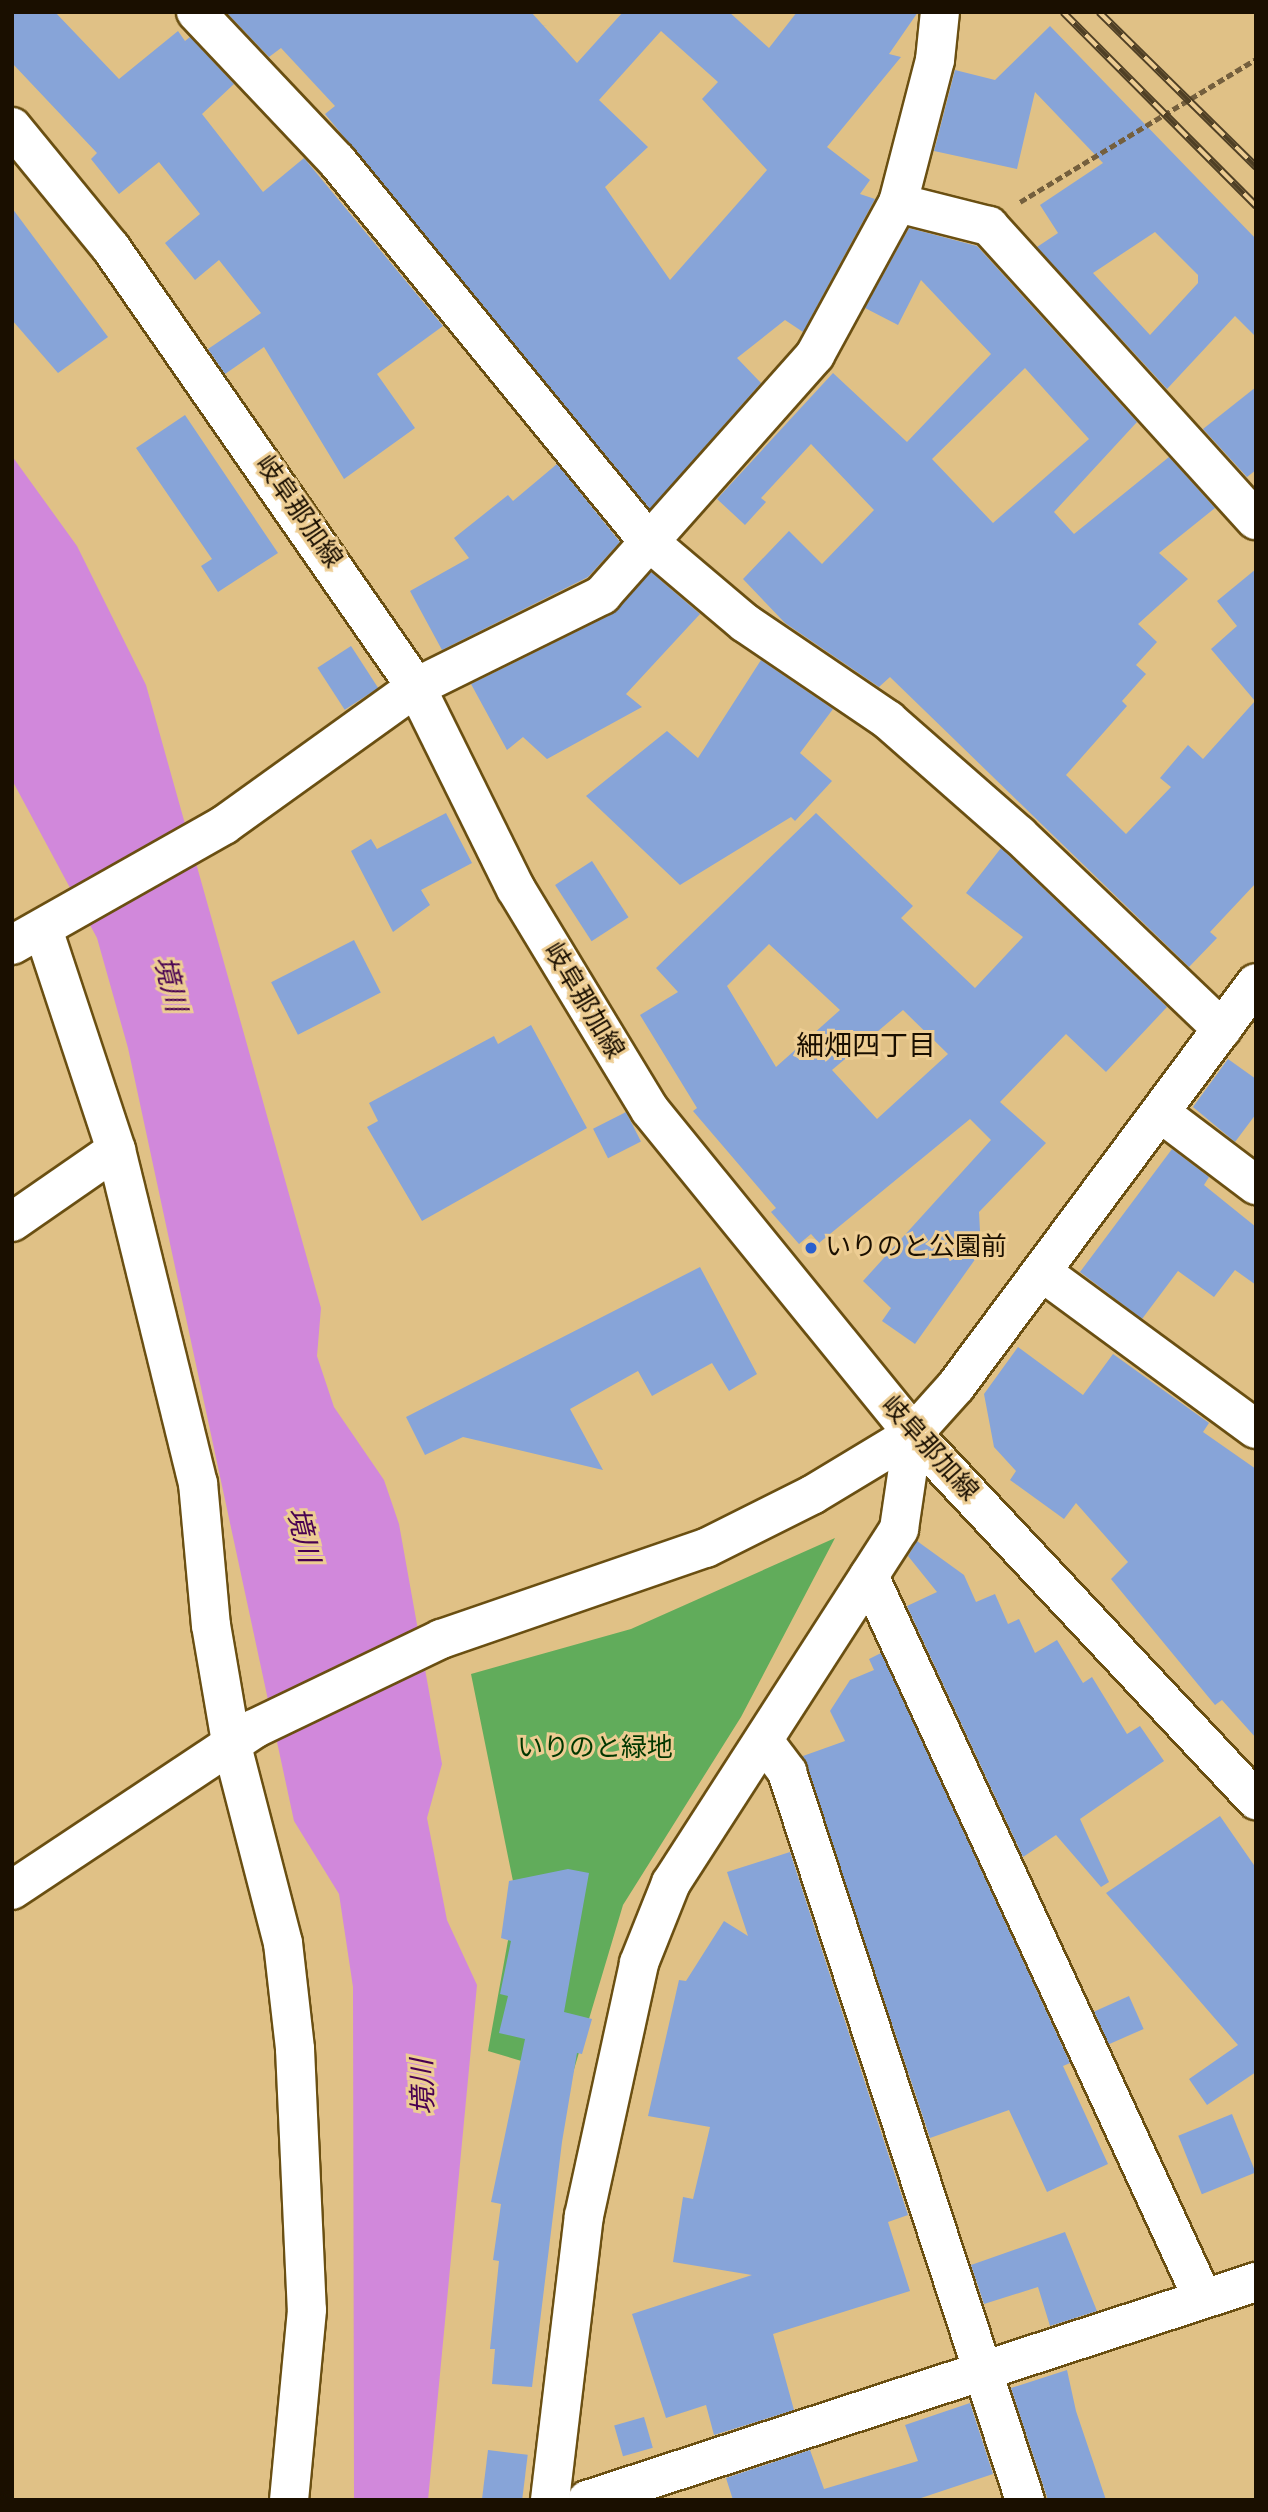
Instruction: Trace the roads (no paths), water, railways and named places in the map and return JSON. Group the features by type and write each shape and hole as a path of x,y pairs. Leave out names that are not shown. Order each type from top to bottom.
{"street":[{"path":"195,12 337,161 647,540 745,623 888,720 1019,835 1222,1029"},
{"path":"289,2500 307,2310 295,2049 284,1943 243,1735 211,1625 198,1483 116,1150 39,930 224,825 416,687 602,595 647,540 815,355 898,203 935,60 940,12"},
{"name":"岐阜那加線","path":"12,127 119,259 416,687 516,889 650,1110 913,1434 1256,1800"},
{"path":"898,203 989,226 1256,520"},
{"path":"12,1890 243,1735 441,1639 705,1548 812,1495 913,1434 956,1386 1162,1114 1256,983"},
{"path":"1162,1114 1256,1185"},
{"path":"12,1222 116,1150"},
{"path":"1042,1272 1256,1429"},
{"path":"550,2500 584,2216 639,1964 671,1883 899,1529 913,1434"},
{"path":"869,1576 1203,2299"},
{"path":"764,1741 787,1773 1024,2500"},
{"path":"587,2500 1256,2282"}],"water":[{"name":"境川","path":"12,456 77,546 146,685 321,1308 317,1356 334,1407 384,1480 399,1524 442,1764 427,1818 447,1920 477,1985 428,2500 354,2500 353,1987 339,1894 294,1821 128,1048 97,938 12,780"}],"railway":[{"path":"1063,12 1256,206"},
{"path":"1099,12 1256,167"}],"place":[{"name":"いりのと公園前","path":"811,1248"}],"district":[{"name":"細畑四丁目","path":"866,1047"}],"park label":[{"name":"いりのと緑地","path":"595,1749"}]}
